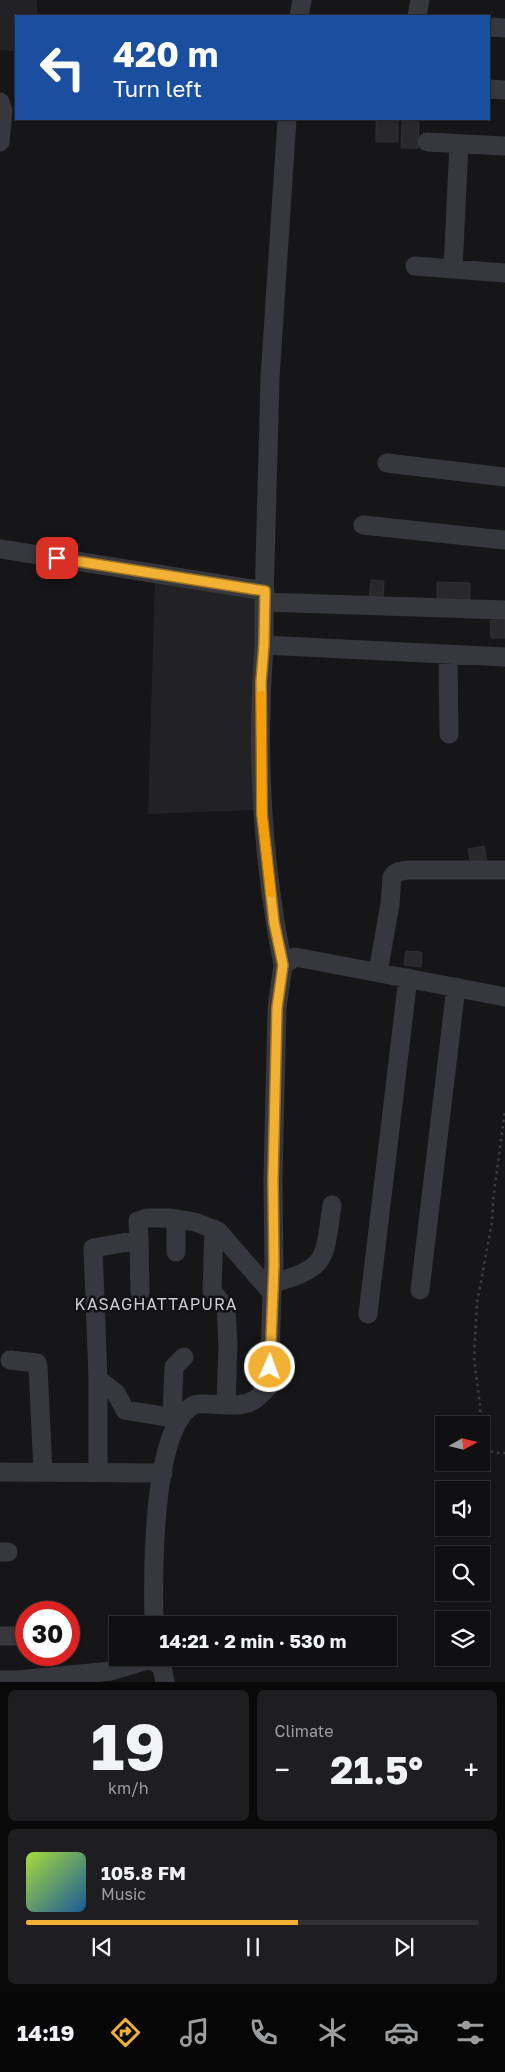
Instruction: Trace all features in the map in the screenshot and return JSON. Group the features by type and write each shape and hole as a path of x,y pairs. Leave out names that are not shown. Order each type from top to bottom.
{"street":[{"path":"300,15 302,0"},
{"path":"417,15 420,0"},
{"path":"490,27 505,28"},
{"path":"490,89 505,90"},
{"path":"0,142 1,111"},
{"path":"98,1379 116,1393 125,1410 176,1418 194,1404 252,1402 269,1386 277,1008 283,965 274,922 262,814 261,682 264,645 270,378 287,120"},
{"path":"427,142 505,146"},
{"path":"453,269 459,144"},
{"path":"415,266 505,274"},
{"path":"387,463 505,477"},
{"path":"363,525 505,540"},
{"path":"0,549 264,597 505,610"},
{"path":"264,645 505,657"},
{"path":"448,654 449,734"},
{"path":"378,972 390,904 392,877 397,872 408,870 505,870"},
{"path":"283,965 295,957 505,997"},
{"path":"368,1314 408,978"},
{"path":"420,1290 456,987"},
{"path":"272,1288 320,1261 326,1247 332,1204"},
{"path":"140,1292 138,1221 147,1218 195,1222 218,1231 272,1288"},
{"path":"176,1219 176,1252"},
{"path":"214,1229 212,1291 226,1308 228,1345 226,1404"},
{"path":"98,1473 98,1379 93,1248 139,1240"},
{"path":"154,1616 153,1574 156,1511 169,1441 176,1418 174,1367 184,1357"},
{"path":"10,1360 36,1363 38,1367 43,1472"},
{"path":"0,1472 163,1473"},
{"path":"0,1636 15,1636"},
{"path":"0,1680 111,1671 126,1666"},
{"path":"161,1666 165,1682"}],"path":[{"path":"481,1416 474,1358 477,1303 492,1222 493,1200 505,1110"},
{"path":"490,1450 505,1452"}],"shaded area":[{"path":"0,0 37,0 37,15 15,15 15,51 0,50"},
{"path":"155,578 256,596 255,810 148,814"}],"building":[{"path":"376,120 398,120 398,142 376,142"},
{"path":"402,121 419,122 418,148 401,148"},
{"path":"371,580 384,581 383,601 369,599"},
{"path":"437,582 470,583 470,605 437,605"},
{"path":"490,620 505,620 505,638 491,638"},
{"path":"484,846 487,861 471,864 468,849"},
{"path":"406,951 422,952 421,967 404,965"}],"slow traffic":[{"path":"261,695 262,814 271,893"}],"district":[{"name":"KASAGHATTAPURA","path":"156,1304"}],"route":[{"path":"57,558 265,591 261,682 262,814 274,922 283,965 277,1008 273,1180 274,1265 270,1367"}]}
